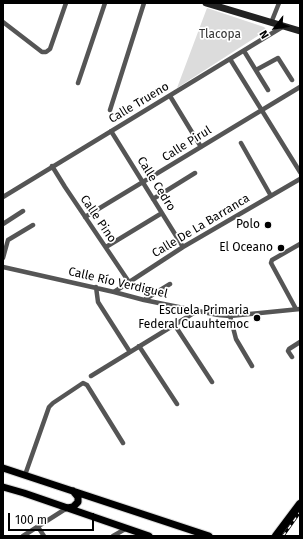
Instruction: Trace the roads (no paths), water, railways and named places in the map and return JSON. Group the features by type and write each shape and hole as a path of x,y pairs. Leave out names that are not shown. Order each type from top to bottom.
{"highway":[{"path":"276,536 300,504"}],"main road":[{"path":"206,3 277,26 300,36"},
{"path":"277,26 300,31"},
{"path":"3,468 209,536"},
{"path":"4,488 149,536"},
{"path":"67,508 73,507 78,502 77,494 73,491"}],"street":[{"path":"3,22 42,52 46,52 50,49 66,3"},
{"path":"78,83 105,3"},
{"path":"110,110 144,3"},
{"path":"277,26 278,3"},
{"name":"Calle Trueno","path":"3,197 52,166 230,60 277,26"},
{"path":"244,51 268,90"},
{"path":"256,70 278,58 292,80"},
{"path":"230,60 300,172"},
{"name":"Calle Pirul","path":"85,217 300,86"},
{"path":"170,96 201,147"},
{"name":"Calle Cedro","path":"112,131 183,247"},
{"path":"240,143 271,196"},
{"name":"Calle Pino","path":"52,166 129,282"},
{"path":"153,198 195,172"},
{"name":"Calle De La Barranca","path":"114,292 183,247 300,179"},
{"path":"3,224 23,211"},
{"path":"106,247 162,212"},
{"path":"3,258 8,240 33,225"},
{"path":"298,309 271,263 272,260 300,244"},
{"name":"Calle Río Verdiguel","path":"3,267 96,287 144,300 230,316 298,309"},
{"path":"144,300 170,284"},
{"path":"96,287 98,302 130,352"},
{"path":"91,376 174,324 198,311"},
{"path":"230,316 236,338 252,366"},
{"path":"174,324 212,382"},
{"path":"292,357 288,351 289,349 300,342"},
{"path":"139,346 177,404"},
{"path":"25,475 49,407 83,383 87,385 123,443"},
{"path":"23,536 31,534 38,527 67,508"},
{"path":"38,527 44,536"},
{"path":"113,536 127,528"}],"railway":[{"path":"283,536 300,512"}],"place":[{"name":"Polo","path":"268,225"},
{"name":"El Oceano","path":"281,248"},
{"name":"Escuela Primaria Federal Cuauhtemoc","path":"257,318"}],"park label":[{"name":"Tlacopa","path":"220,35"}]}
